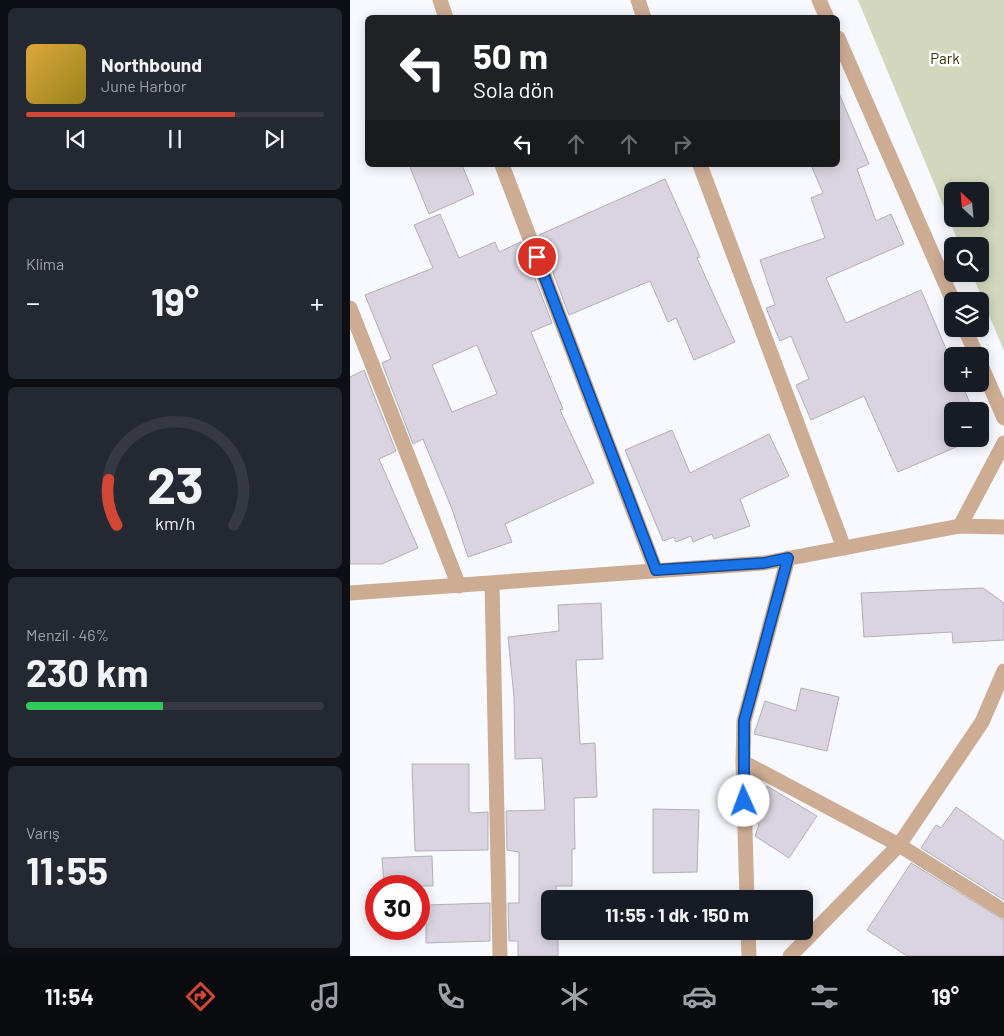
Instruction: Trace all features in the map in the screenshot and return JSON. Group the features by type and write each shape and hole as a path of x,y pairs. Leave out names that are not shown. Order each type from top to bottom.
{"street":[{"path":"440,0 445,15"},
{"path":"638,0 643,15"},
{"path":"819,0 826,15"},
{"path":"840,43 950,292"},
{"path":"503,167 656,570"},
{"path":"701,167 844,548"},
{"path":"350,308 458,586"},
{"path":"989,383 1004,418"},
{"path":"960,526 1004,443"},
{"path":"350,593 764,563 960,526 1004,527"},
{"path":"747,890 743,762 744,721 788,558"},
{"path":"492,583 500,956"},
{"path":"790,956 899,845 982,722 1004,671"},
{"path":"743,762 899,845 1004,911"},
{"path":"748,940 749,956"}],"green space":[{"name":"Park","path":"858,0 1004,0 1004,351 989,315 989,292 979,292 975,282 989,282 989,237 956,237 953,228 989,228 989,182 944,182 944,207"}],"building":[{"path":"840,96 869,164 857,169 876,221 891,214 904,244 826,278 846,323 921,290 945,347 944,392 965,392 969,402 944,402 944,447 956,447 898,472 864,396 811,420 796,385 809,379 791,336 780,341 766,308 775,305 760,260 825,238 811,198 823,193 812,167 840,167"},
{"path":"410,167 463,167 474,194 429,214"},
{"path":"665,179 700,257 697,258 735,342 694,360 676,318 668,322 650,281 569,315 539,235"},
{"path":"440,214 459,258 495,242 499,252 521,242 552,323 531,332 563,409 560,410 594,483 505,524 512,542 468,557 452,509 423,439 413,444 382,363 391,359 365,295 433,268 414,225","holes":["477,345 497,394 452,412 432,365"]},
{"path":"364,370 396,451 379,459 418,548 382,564 350,564 350,377"},
{"path":"672,430 690,473 769,434 789,476 740,499 750,526 714,539 712,534 693,542 691,536 676,542 674,537 663,541 625,450"},
{"path":"983,588 1004,603 1004,640 953,643 952,632 864,637 861,593"},
{"path":"601,603 603,659 576,660 580,744 595,743 597,797 574,798 575,849 572,849 572,886 556,886 556,890 541,890 541,940 558,940 558,956 518,956 518,941 509,941 508,903 519,903 519,852 507,850 506,811 545,810 542,758 515,759 514,697 508,637 559,631 558,605"},
{"path":"801,688 839,697 827,751 754,734 765,701 796,711"},
{"path":"412,764 469,764 469,810 471,813 488,812 488,850 415,851"},
{"path":"767,786 817,816 789,858 755,836 759,825 754,819 759,812 754,806"},
{"path":"956,807 1004,841 1004,900 921,848 936,825 941,828"},
{"path":"653,809 699,810 697,872 653,873"},
{"path":"432,856 433,886 430,886 430,875 383,875 382,858"},
{"path":"911,863 1004,920 1004,956 907,956 867,930"},
{"path":"490,903 490,941 426,943 426,940 430,940 430,905"}],"route":[{"path":"537,257 656,570 764,563 788,558 744,721 744,801"}]}
